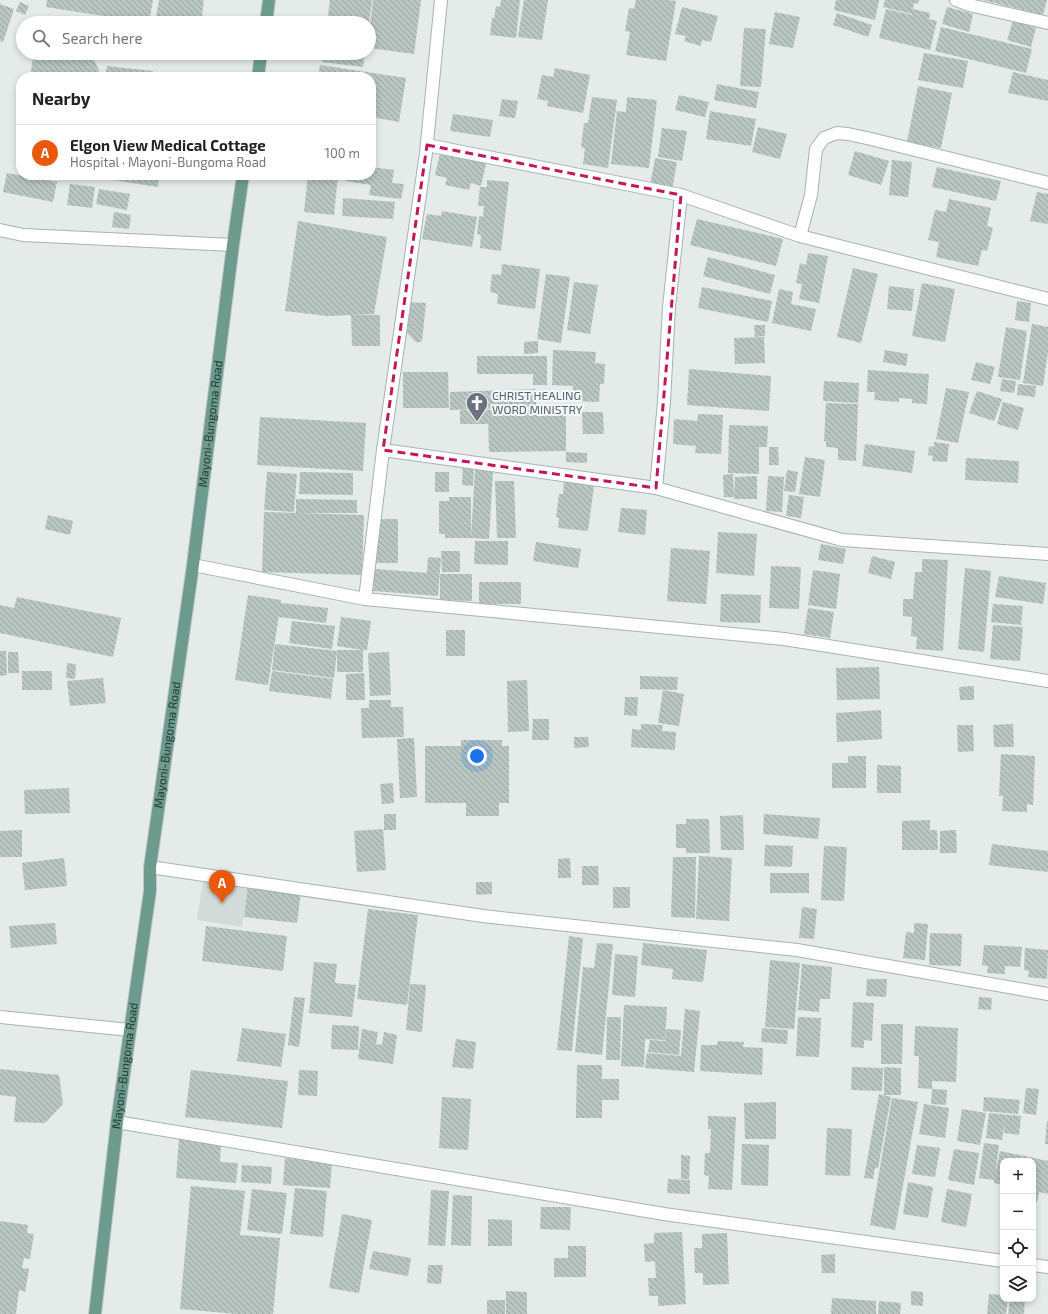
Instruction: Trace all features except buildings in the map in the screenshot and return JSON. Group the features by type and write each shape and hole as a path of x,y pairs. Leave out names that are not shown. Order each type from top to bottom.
{"main road":[{"path":"267,16 269,0"},
{"path":"259,72 260,60"},
{"name":"Mayoni-Bungoma Road","path":"95,1314 117,1122 150,891 150,867 193,565 233,245 243,180"}],"street":[{"path":"365,599 383,450 427,145 441,0"},
{"path":"956,0 969,6 1048,23"},
{"path":"800,236 810,195 816,149 824,138 837,133 871,139 1048,183"},
{"path":"427,145 681,195 800,236 1048,298"},
{"path":"656,488 664,402 669,307 681,195"},
{"path":"0,230 23,235 233,245"},
{"path":"383,450 656,488 842,540 1048,554"},
{"path":"193,565 365,599 784,639 1048,681"},
{"path":"150,867 483,916 797,950 1048,994"},
{"path":"0,1017 130,1030"},
{"path":"117,1122 664,1214 1000,1261"},
{"path":"1036,1265 1048,1267"}],"highlighted area":[{"path":"427,145 681,195 656,488 383,450"}],"shaded area":[{"path":"203,880 248,887 242,927 197,920"}],"place":[{"name":"CHRIST HEALING WORD MINISTRY","path":"477,422"},
{"name":"Elgon View Medical Cottage","path":"222,903"}]}
